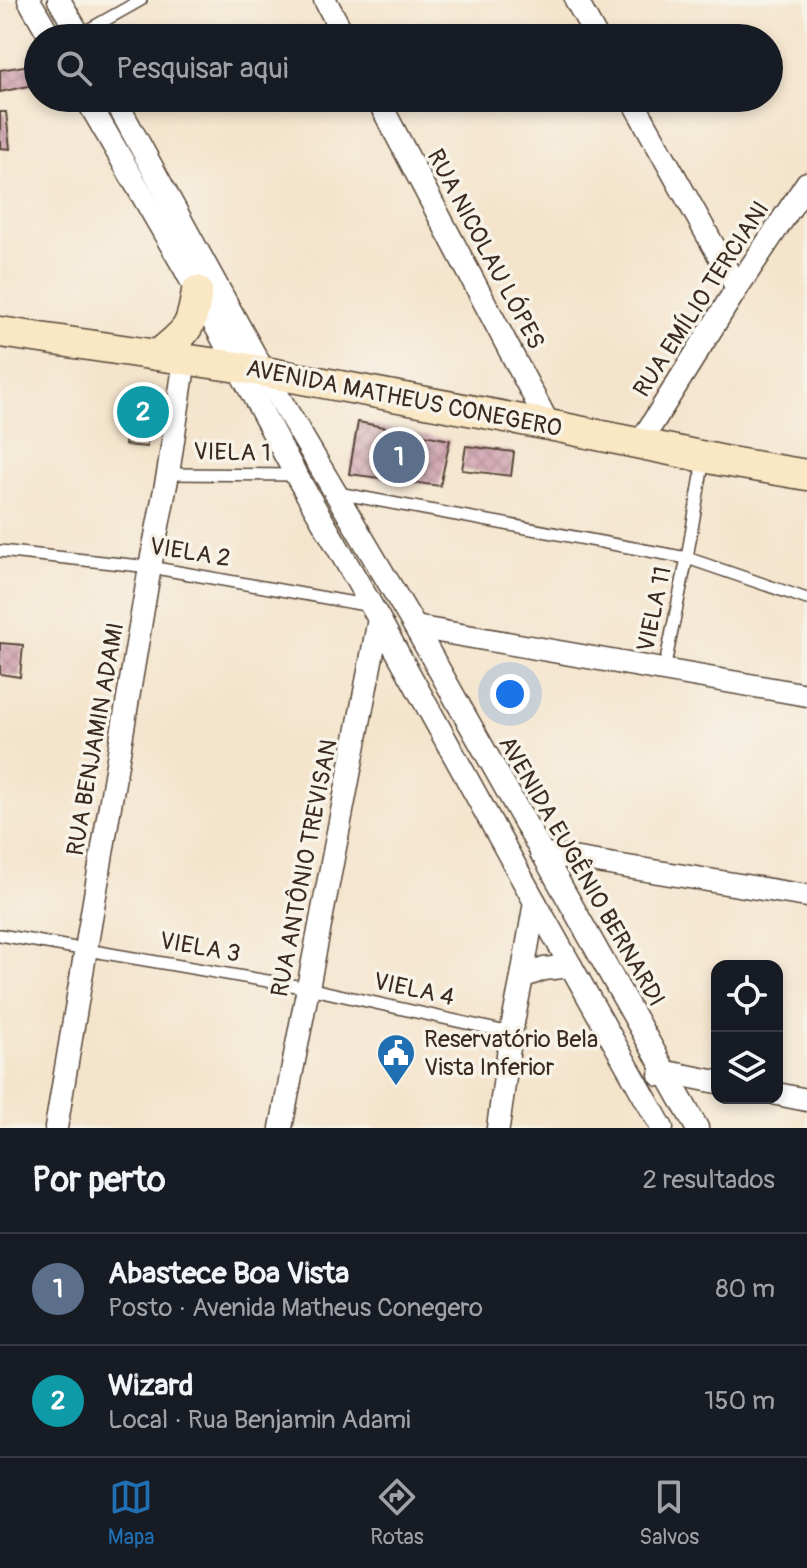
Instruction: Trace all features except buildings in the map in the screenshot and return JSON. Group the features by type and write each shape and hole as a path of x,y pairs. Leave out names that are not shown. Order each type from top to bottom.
{"main road":[{"path":"171,357 193,317 197,291"},
{"name":"AVENIDA MATHEUS CONEGERO","path":"0,332 251,370 807,475"}],"street":[{"path":"29,0 43,24"},
{"path":"59,0 73,24"},
{"path":"325,0 338,24"},
{"path":"576,0 589,24"},
{"name":"AVENIDA EUGÊNIO BERNARDI","path":"94,112 197,291 334,492 415,627 697,1128"},
{"name":"AVENIDA EUGÊNIO BERNARDI","path":"121,112 251,370 296,475 376,612 662,1128"},
{"name":"RUA NICOLAU LÓPES","path":"384,112 549,425"},
{"path":"639,112 737,288"},
{"name":"RUA EMÍLIO TERCIANI","path":"640,443 807,183"},
{"name":"RUA BENJAMIN ADAMI","path":"56,1128 168,474 171,357"},
{"name":"RUA ANTÔNIO TREVISAN","path":"281,1128 376,612"},
{"path":"415,627 807,695"},
{"path":"541,853 807,896"},
{"path":"498,1128 511,1033 535,902"},
{"path":"522,977 544,969 571,966"},
{"path":"639,1085 667,1072 711,1081"},
{"path":"783,1095 807,1100"}],"lane":[{"path":"100,24 141,0"},
{"name":"VIELA 11","path":"664,670 705,456"},
{"name":"VIELA 1","path":"168,474 296,475"},
{"path":"334,492 687,558 807,599"},
{"name":"VIELA 2","path":"0,551 150,567 376,612"},
{"name":"VIELA 3","path":"0,935 308,988"},
{"name":"VIELA 4","path":"308,988 511,1033"}],"place":[{"name":"Wizard","path":"143,412"},
{"name":"Abastece Boa Vista","path":"399,457"},
{"name":"Reservatório Bela Vista Inferior","path":"396,1087"}]}
